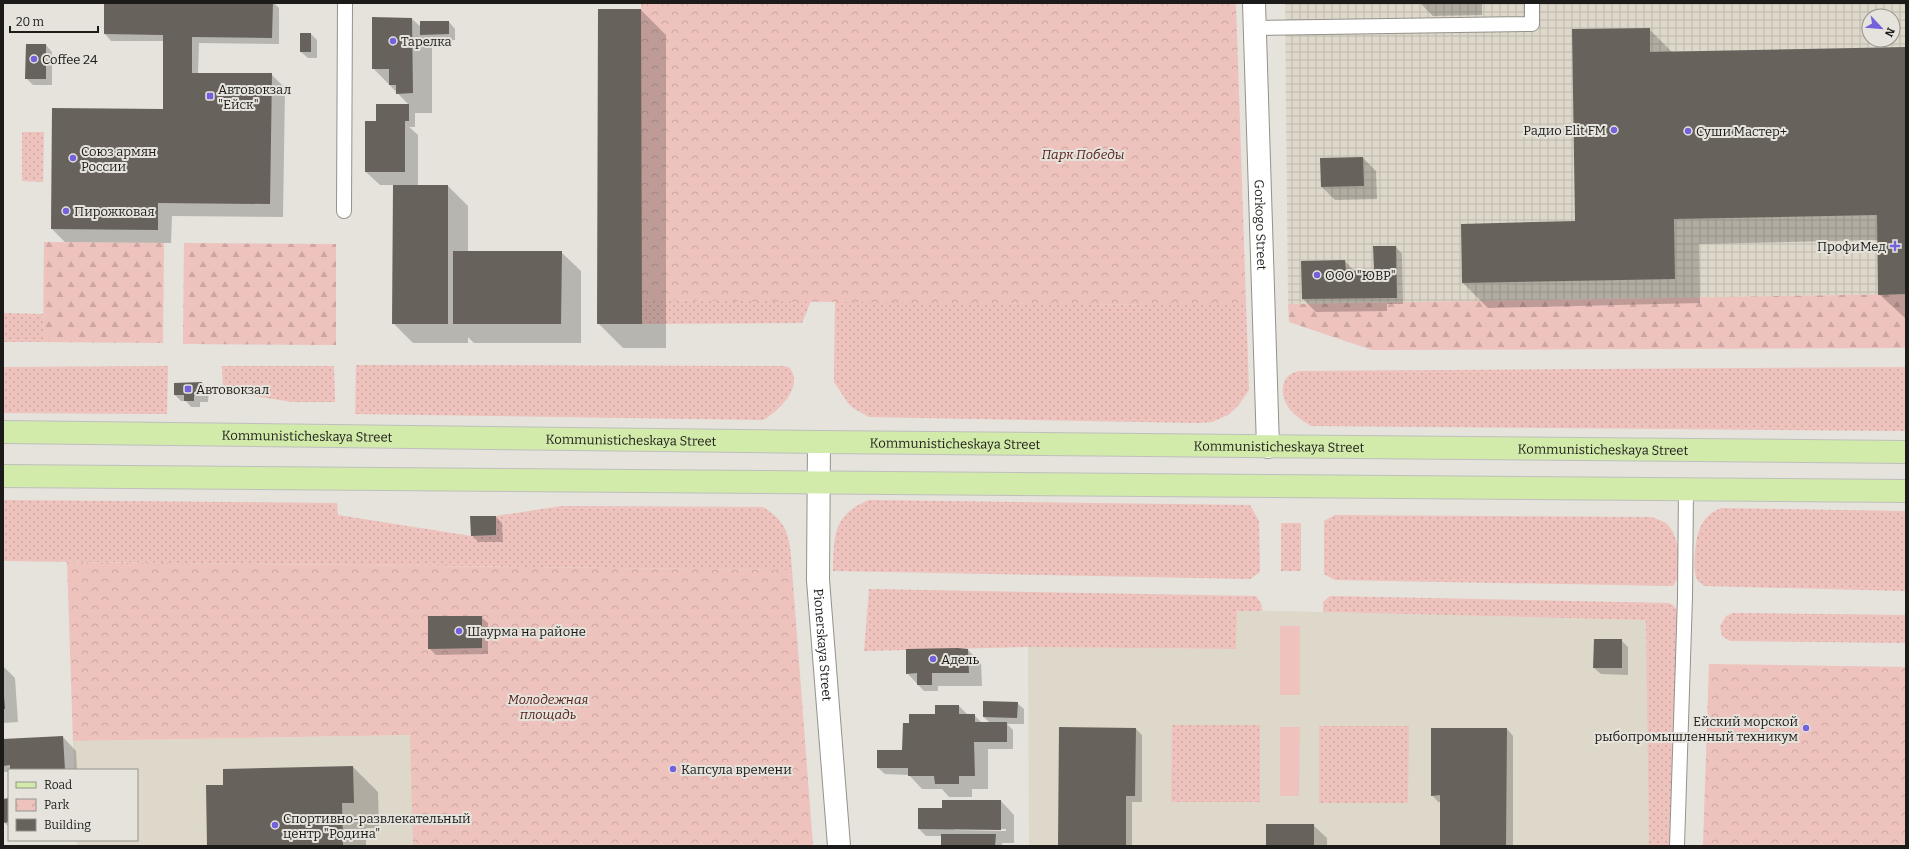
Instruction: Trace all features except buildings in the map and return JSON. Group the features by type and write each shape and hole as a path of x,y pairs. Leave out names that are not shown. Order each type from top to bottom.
{"main road":[{"name":"Kommunisticheskaya Street","path":"3,432 819,442 1906,452"},
{"path":"3,476 1906,490"}],"street":[{"name":"Gorkogo Street","path":"1254,3 1268,446"},
{"name":"Pionerskaya Street","path":"819,442 820,482 818,580 840,846"}],"lane":[{"path":"344,211 346,3"},
{"path":"1255,28 1532,24 1532,3"},
{"path":"1677,846 1685,605 1686,489"}],"shaded area":[{"path":"1285,3 1906,3 1906,294 1288,304"},
{"path":"1237,610 1647,620 1649,846 1029,846 1028,647 1236,649"},
{"path":"411,735 413,846 77,846 77,841 138,841 138,769 74,769 73,741"}],"green space":[{"name":"Парк Победы","path":"641,3 1236,3 1246,305 641,300"},
{"path":"22,132 44,132 43,182 22,181"},
{"path":"44,242 164,243 163,343 43,342"},
{"path":"184,243 336,244 336,345 183,344"},
{"path":"1906,294 1906,348 1372,350 1289,322 1288,304"},
{"path":"641,300 811,301 802,323 642,324"},
{"path":"835,301 1246,305 1249,390 1238,406 1228,415 1212,422 1198,423 869,417 853,408 848,403 834,382"},
{"path":"3,313 43,314 43,342 3,342"},
{"path":"356,365 785,366 790,368 794,383 792,391 782,405 763,420 355,414"},
{"path":"168,366 167,414 3,413 3,367"},
{"path":"222,366 334,366 335,402 292,402 223,391"},
{"path":"1906,367 1906,431 1311,426 1295,415 1284,400 1283,394 1283,387 1286,379 1293,373 1299,371"},
{"path":"3,500 337,503 338,515 471,536 496,535 496,516 561,506 763,507 772,513 784,526 789,542 792,570 3,561"},
{"path":"869,500 1250,505 1259,521 1260,572 1250,579 833,571 835,538 842,520 857,506"},
{"path":"1722,508 1906,511 1906,591 1704,586 1697,580 1694,568 1698,533 1709,515"},
{"path":"1335,515 1651,517 1666,523 1673,532 1678,546 1680,572 1673,586 1335,580 1324,574 1324,521"},
{"path":"1281,523 1301,523 1301,571 1281,571"},
{"name":"Молодежная площадь","path":"67,562 792,570 813,846 413,846 410,735 73,741"},
{"path":"869,589 1256,596 1261,603 1262,611 1237,611 1236,649 1028,647 864,651"},
{"path":"1330,596 1669,603 1673,605 1678,611 1671,846 1649,846 1646,620 1323,612 1323,602"},
{"path":"1733,613 1906,615 1906,643 1730,641 1722,636 1720,626 1726,616"},
{"path":"1280,626 1300,626 1300,695 1280,695"},
{"name":"Ейский морской рыбопромышленный техникум","path":"1709,664 1906,667 1906,846 1703,846"},
{"path":"1172,725 1260,725 1260,802 1171,802"},
{"path":"1319,726 1409,726 1408,803 1319,803"},
{"path":"1280,727 1300,727 1299,796 1280,796"}],"place":[{"name":"Тарелка","path":"393,41"},
{"name":"Coffee 24","path":"34,59"},
{"name":"Автовокзал \"Ейск\"","path":"210,96"},
{"name":"Радио Elit FM","path":"1614,130"},
{"name":"Суши Мастер+","path":"1688,131"},
{"name":"Союз армян России","path":"73,158"},
{"name":"Пирожковая","path":"66,211"},
{"name":"ПрофиМед","path":"1895,246"},
{"name":"ООО \"ЮВР\"","path":"1317,275"},
{"name":"Автовокзал","path":"188,389"},
{"name":"Шаурма на районе","path":"459,631"},
{"name":"Адель","path":"933,659"},
{"name":"Ейский морской рыбопромышленный техникум","path":"1806,728"},
{"name":"Капсула времени","path":"673,769"},
{"name":"Спортивно-развлекательный центр \"Родина\"","path":"275,825"}]}
